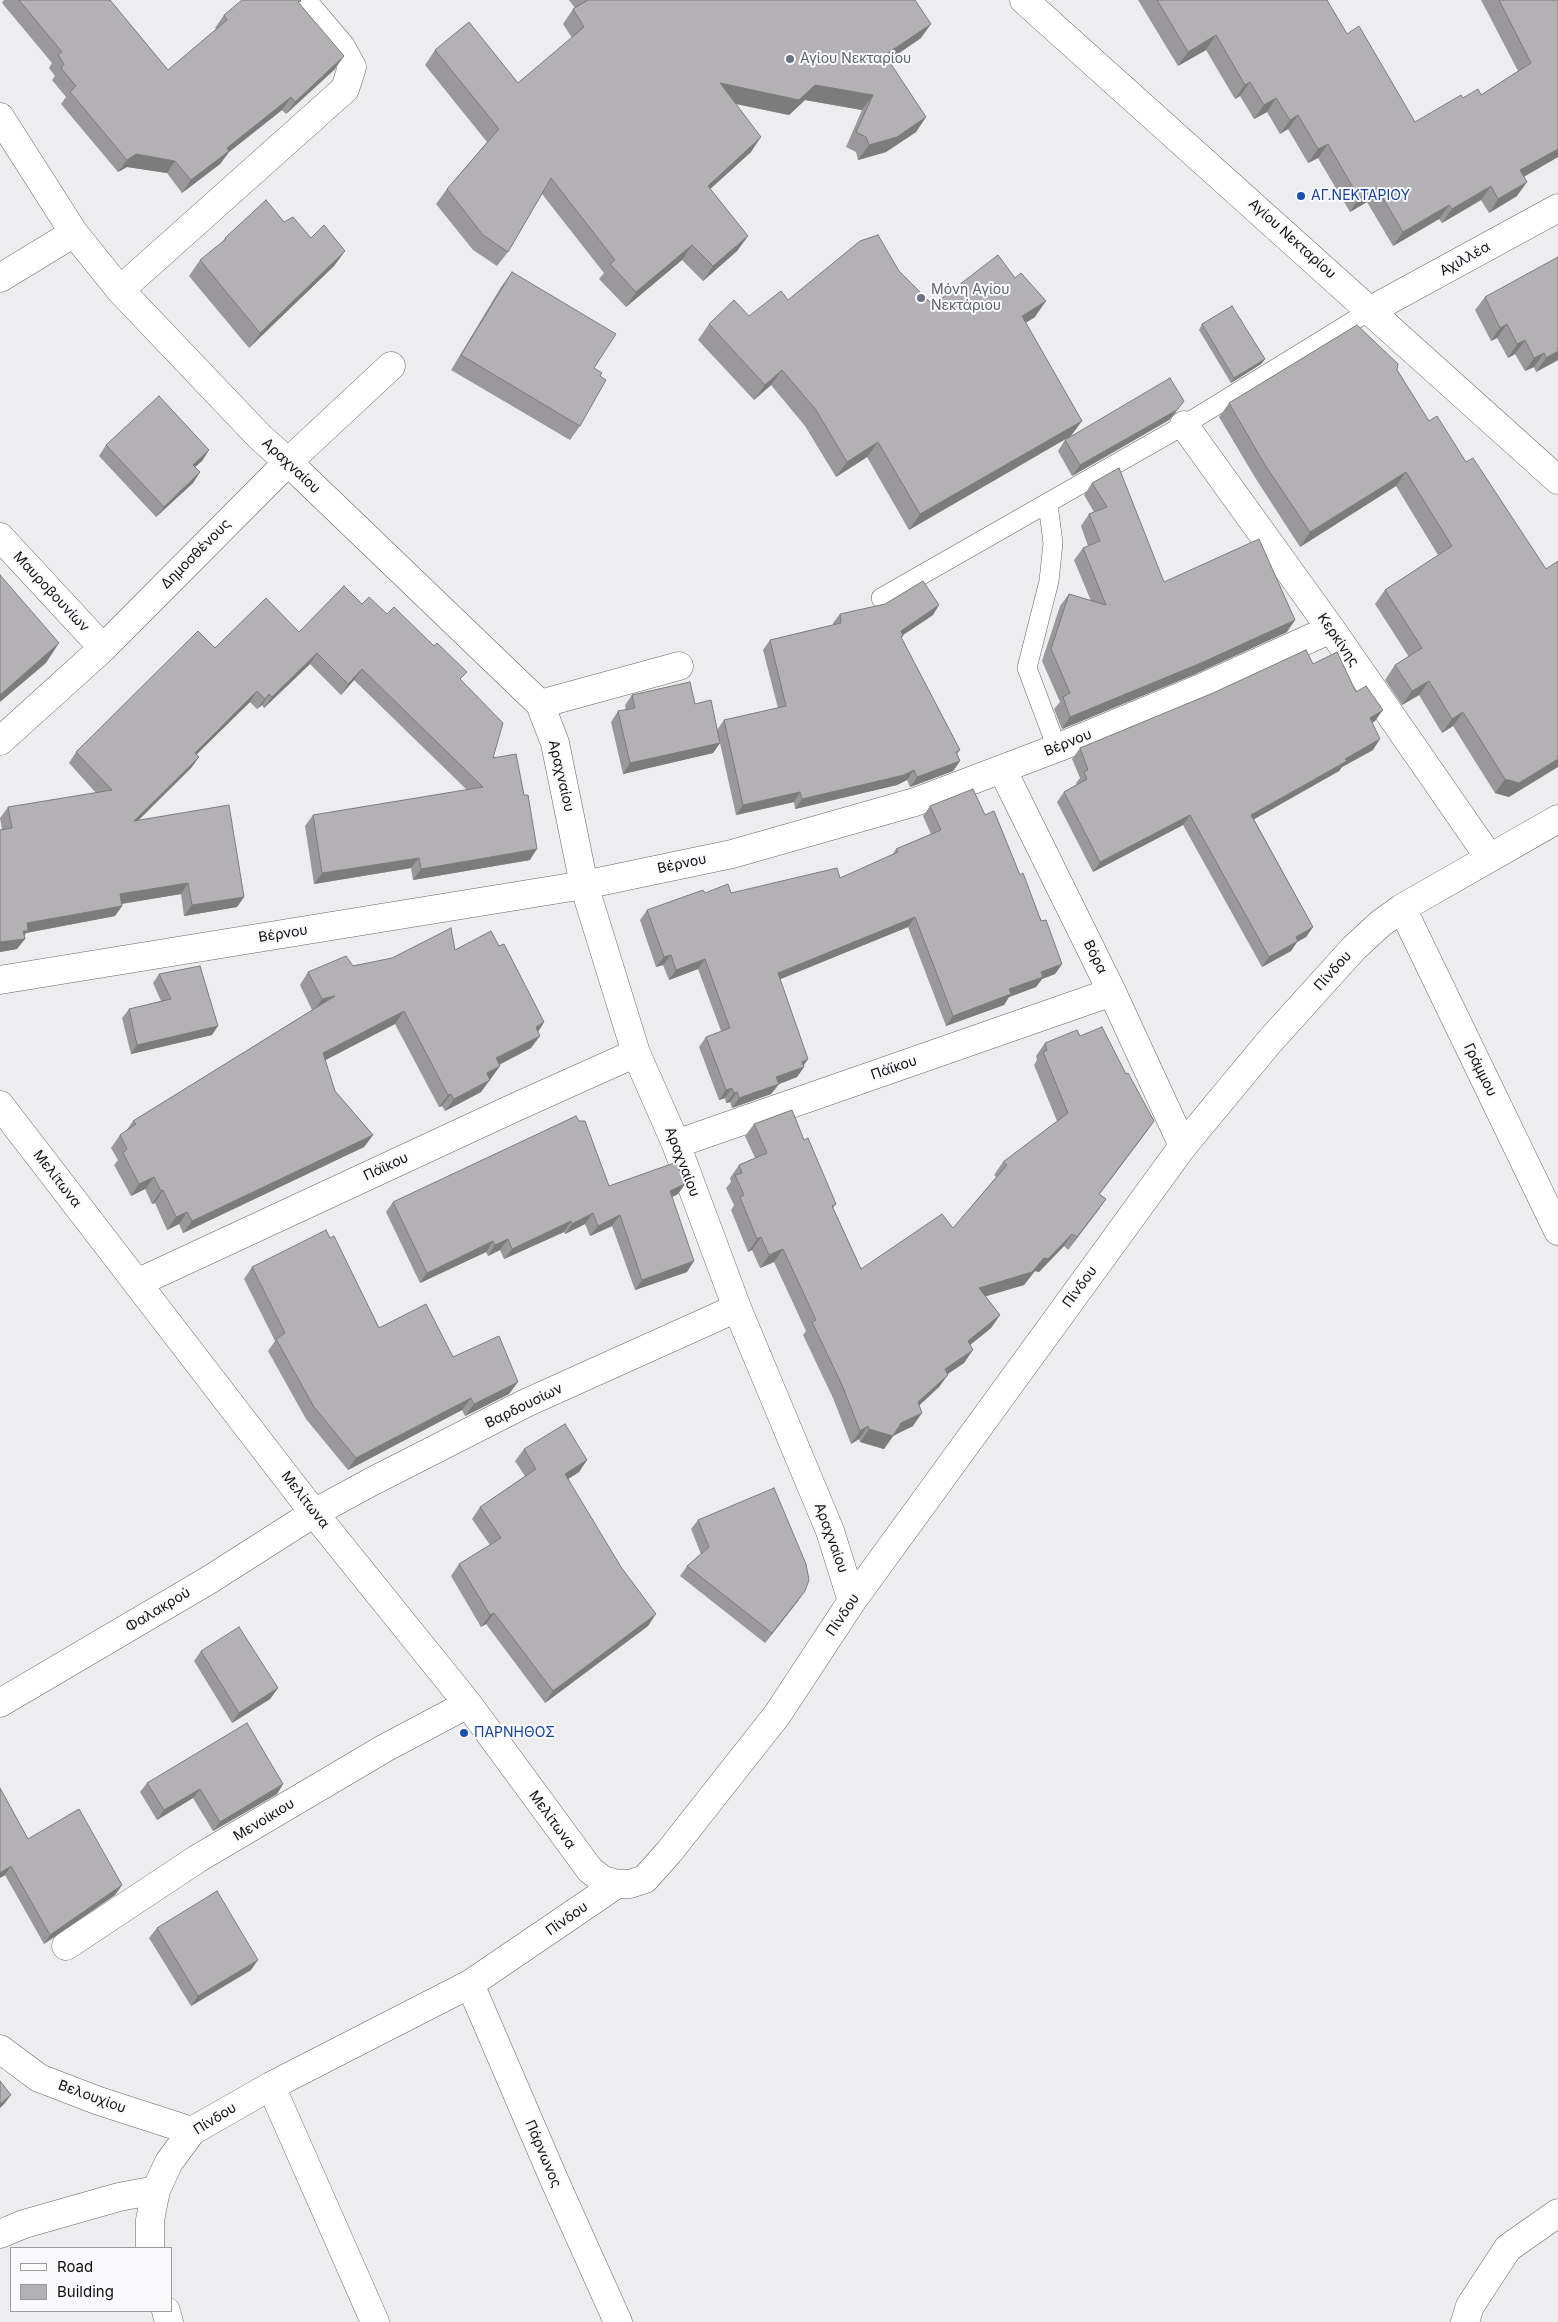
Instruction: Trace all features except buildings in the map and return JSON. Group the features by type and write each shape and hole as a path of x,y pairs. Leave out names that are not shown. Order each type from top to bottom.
{"street":[{"path":"120,290 345,89 352,67 341,47 301,0"},
{"name":"Αγίου Νεκταρίου","path":"1024,0 1558,480"},
{"name":"Αραχναίου","path":"0,117 74,233 120,290 260,437 540,704 555,743 584,885 636,1053 676,1144 737,1308 830,1531 852,1602"},
{"name":"Αχιλλέα","path":"1371,310 1558,208"},
{"path":"0,278 74,233"},
{"name":"Δημοσθένους","path":"0,741 103,648 288,462 391,366"},
{"name":"Κερκίνης","path":"1184,425 1331,629 1489,857"},
{"name":"Μαυροβουνίων","path":"0,537 103,648"},
{"name":"Βέρνου","path":"0,980 584,885 732,854 822,830 915,802 1057,748 1199,689 1331,629"},
{"path":"540,704 679,666"},
{"name":"Βόρα","path":"1002,769 1112,992 1183,1146"},
{"name":"Πίνδου","path":"150,2247 150,2220 156,2190 168,2162 192,2131 271,2086 470,1984 617,1884 630,1884 645,1879 669,1852 777,1715 852,1602 1183,1146 1270,1041 1354,948 1380,924 1402,908 1558,818"},
{"name":"Γράμμου","path":"1402,908 1558,1231"},
{"name":"Πάϊκου","path":"676,1144 1112,992"},
{"name":"Πάϊκου","path":"137,1283 636,1053"},
{"name":"Μελίτωνα","path":"0,1105 314,1513 468,1704 590,1870 603,1880 617,1884"},
{"name":"Βαρδουσίων","path":"314,1513 526,1404 737,1308"},
{"name":"Φαλακρού","path":"0,1703 209,1580 314,1513"},
{"name":"Μενοίκιου","path":"66,1946 198,1859 385,1748 468,1704"},
{"name":"Πάρνωνος","path":"470,1984 618,2322"},
{"name":"Βελουχίου","path":"0,2048 39,2078 98,2101 192,2131"},
{"path":"271,2086 374,2322"},
{"path":"0,2234 43,2218 119,2197 156,2190"},
{"path":"1465,2322 1470,2306 1508,2248 1558,2213"}],"lane":[{"path":"880,598 1184,425 1371,310"},
{"path":"1048,504 1053,543 1049,581 1027,668 1057,748"}],"place":[{"name":"Αγίου Νεκταρίου","path":"790,59"},
{"name":"ΑΓ.ΝΕΚΤΑΡΙΟΥ","path":"1301,196"},
{"name":"Μόνη Αγίου Νεκτάριου","path":"921,298"},
{"name":"ΠΑΡΝΗΘΟΣ","path":"464,1733"}]}
